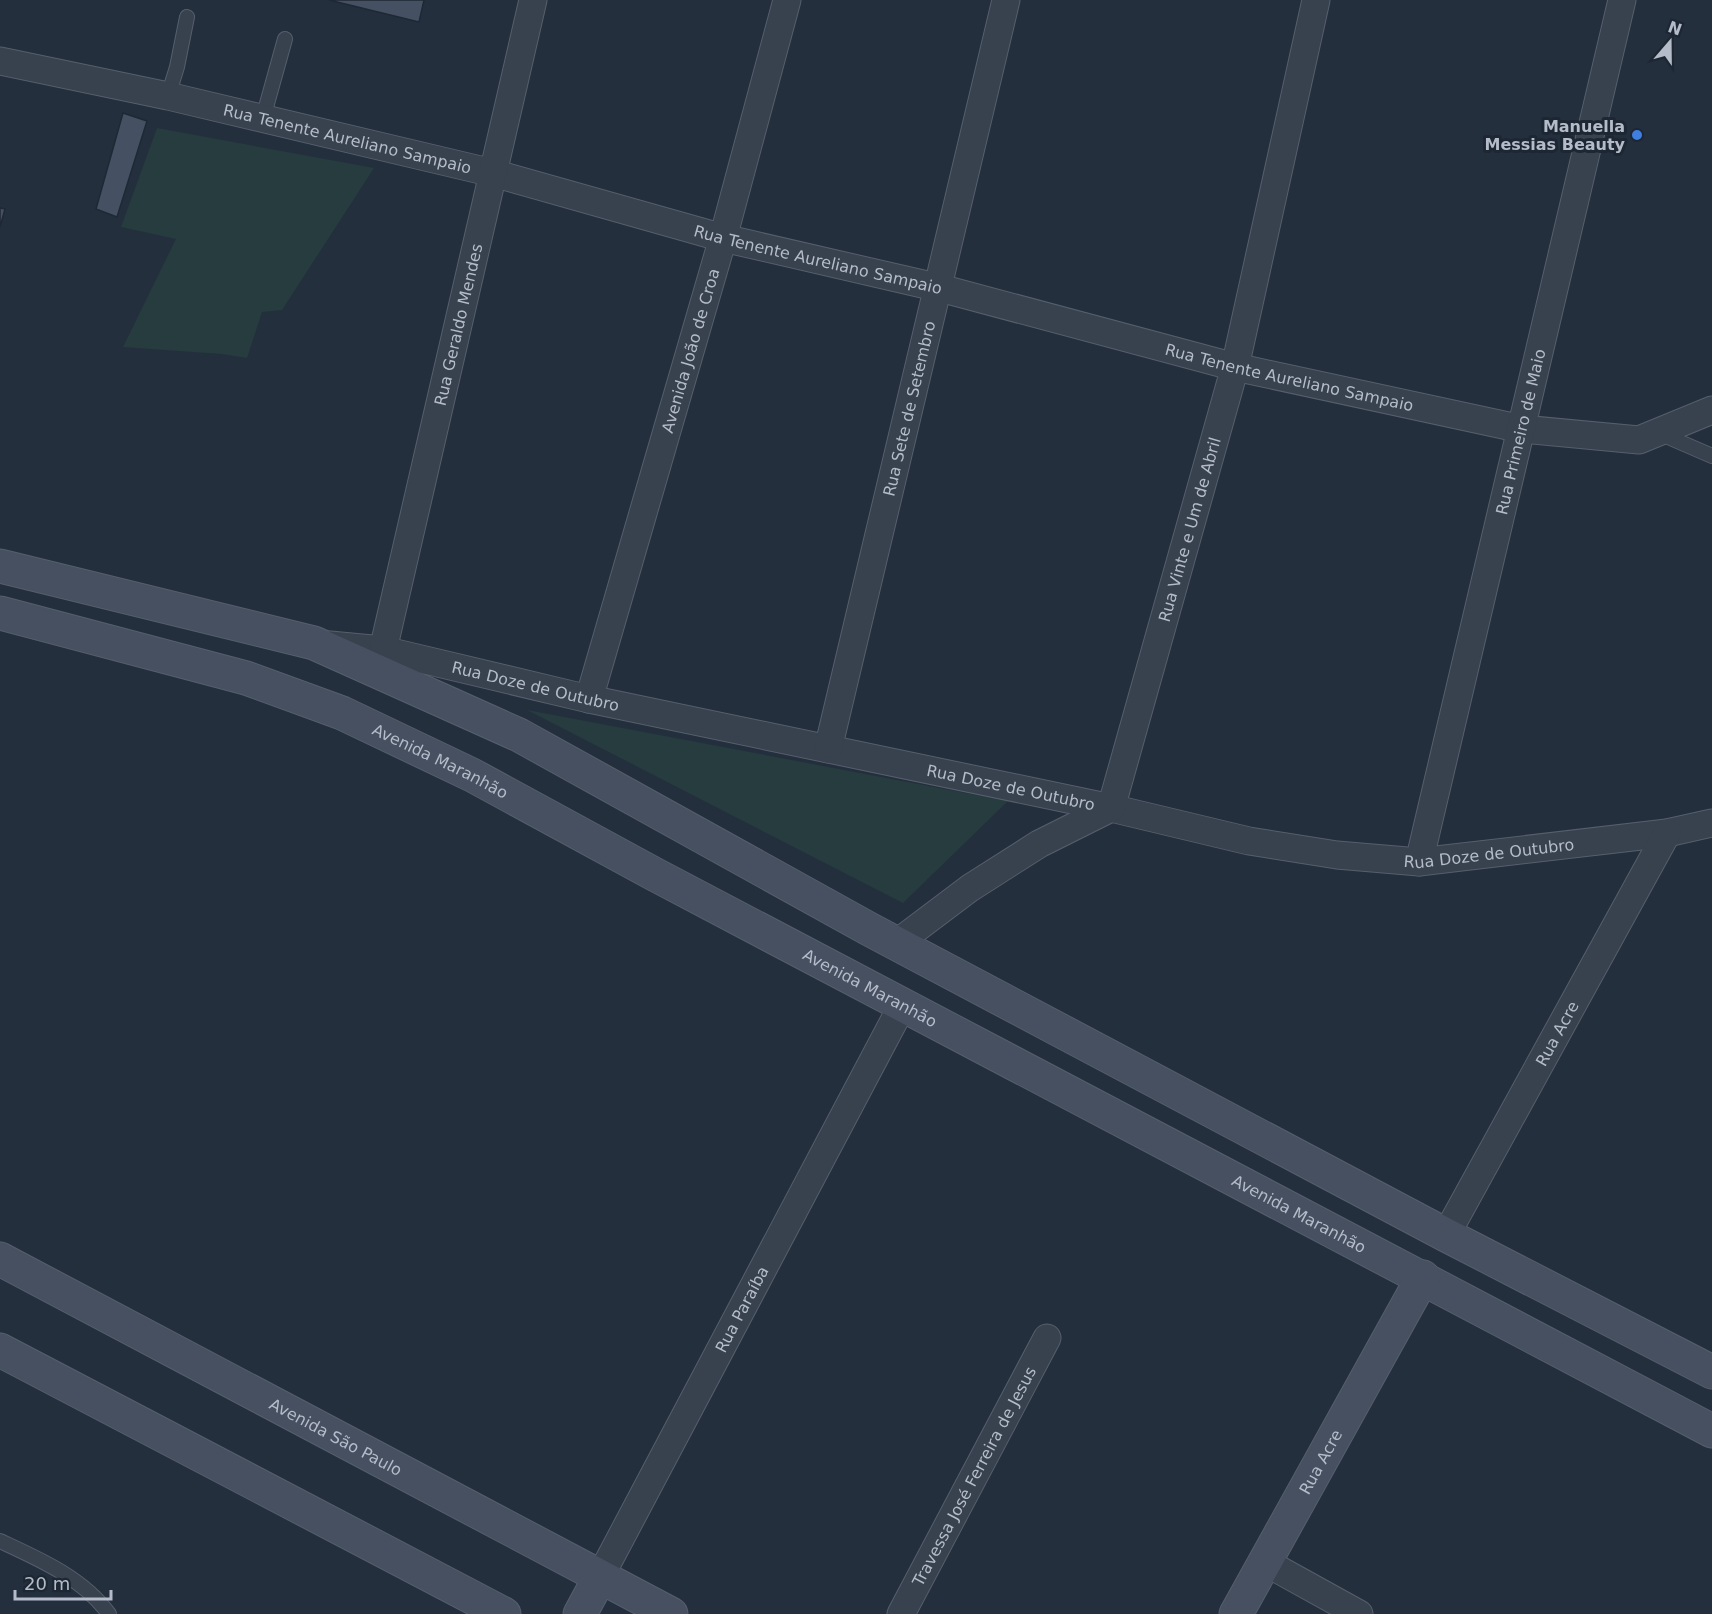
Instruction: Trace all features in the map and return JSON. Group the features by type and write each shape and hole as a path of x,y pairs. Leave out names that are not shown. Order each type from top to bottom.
{"main road":[{"path":"0,566 314,643 519,735 897,943 1446,1235 1712,1372"},
{"name":"Avenida Maranhão","path":"0,613 246,678 342,712 472,775 654,874 1712,1431"},
{"name":"Avenida São Paulo","path":"0,1259 671,1614"},
{"name":"Rua Acre","path":"1236,1614 1423,1277"},
{"path":"0,1350 504,1614"},
{"name":"Rua Paraíba","path":"580,1614 600,1577"}],"street":[{"name":"Rua Geraldo Mendes","path":"383,650 533,0"},
{"name":"Avenida João de Croa","path":"589,699 723,238 787,0"},
{"name":"Rua Sete de Setembro","path":"828,749 940,288 1006,0"},
{"name":"Rua Vinte e Um de Abril","path":"1111,808 1235,368 1316,0"},
{"name":"Rua Primeiro de Maio","path":"1419,862 1622,0"},
{"name":"Rua Tenente Aureliano Sampaio","path":"0,61 168,96 493,173 723,238 940,288 1235,368 1522,429 1649,436"},
{"path":"1649,436 1712,410"},
{"name":"Rua Doze de Outubro","path":"314,643 383,650 589,699 1111,808 1249,841 1337,855 1419,862 1667,833 1712,823"},
{"path":"897,943 970,888 1039,844 1111,808"},
{"name":"Rua Acre","path":"1446,1235 1667,833"},
{"name":"Rua Paraíba","path":"600,1577 903,1004"},
{"name":"Travessa José Ferreira de Jesus","path":"901,1614 1047,1338"},
{"path":"1265,1562 1359,1614"}],"lane":[{"path":"168,96 177,67 187,17"},
{"path":"263,118 285,39"},
{"path":"1649,436 1712,456"},
{"path":"0,1541 52,1565 102,1604 109,1614"}],"green space":[{"path":"157,128 374,168 282,310 262,312 247,358 123,347 176,239 121,227"},
{"path":"527,710 1008,801 903,903"}],"building":[{"path":"329,0 424,0 419,22"},
{"path":"123,113 147,121 117,217 96,209"},
{"path":"0,208 5,209 0,227"}],"place":[{"name":"Manuella Messias Beauty","path":"1637,135"}]}
